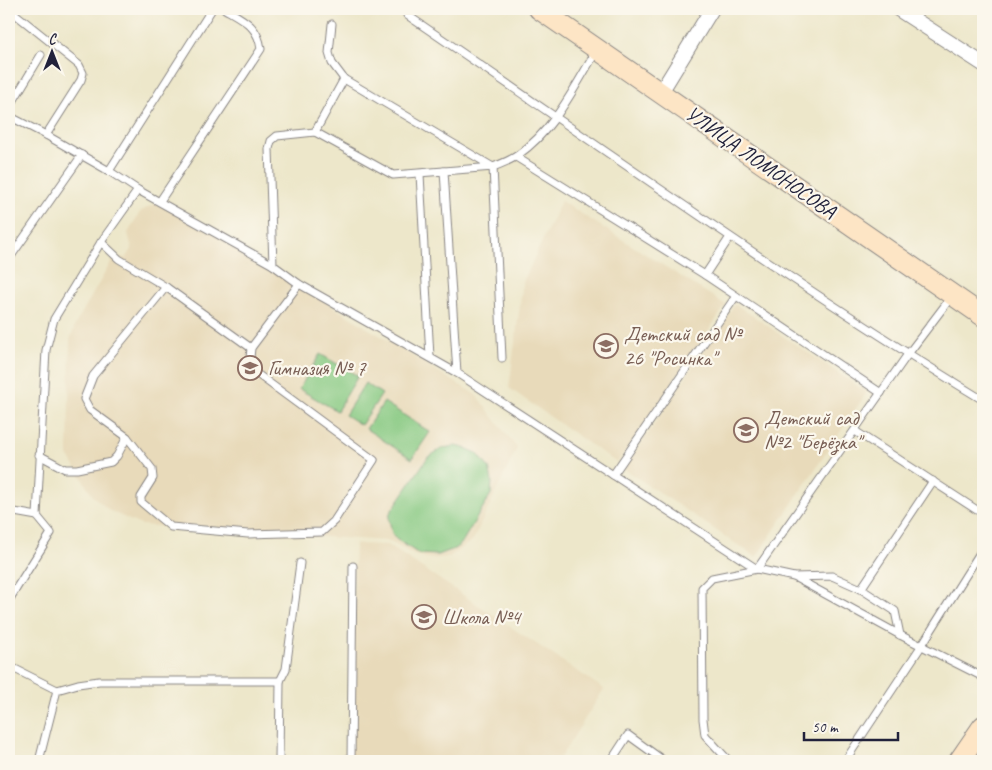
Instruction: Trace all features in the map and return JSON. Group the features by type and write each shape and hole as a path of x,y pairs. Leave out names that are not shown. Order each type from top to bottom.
{"main road":[{"name":"УЛИЦА ЛОМОНОСОВА","path":"539,9 983,316"},
{"path":"958,761 983,726"}],"street":[{"path":"661,92 712,9"},
{"path":"898,9 983,64"}],"lane":[{"path":"9,9 82,69 81,80 46,134"},
{"path":"109,171 212,9"},
{"path":"160,201 261,49 260,38 248,23 225,9"},
{"path":"408,9 407,15 730,237 908,354 983,400"},
{"path":"332,24 329,53 332,63 344,79 493,167"},
{"path":"273,265 269,149 271,141 277,136 315,132 393,175 493,167 516,157 538,140 557,117 597,49"},
{"path":"9,108 41,55"},
{"path":"315,132 344,79"},
{"path":"9,116 46,134 138,190 273,265 299,284 457,373 757,569 794,577 832,576 862,590 895,611 900,635"},
{"path":"9,259 82,155"},
{"path":"516,157 705,275 881,393"},
{"path":"493,167 502,358"},
{"path":"444,171 457,373"},
{"path":"420,174 430,357"},
{"path":"37,516 46,350 54,319 101,242 138,190"},
{"path":"705,275 730,237"},
{"path":"101,242 119,259 166,287 251,348"},
{"path":"166,287 92,376 84,399 90,410 127,438 152,469 154,478 141,497 141,502 171,526 248,534 322,532 334,521 374,460 249,368 251,348 299,284"},
{"path":"614,475 736,296"},
{"path":"729,761 705,735 702,588 712,578 757,569 908,354 952,296"},
{"path":"855,431 983,514"},
{"path":"39,455 65,469 77,469 111,462 117,456 127,438"},
{"path":"862,590 933,481"},
{"path":"9,511 37,516 52,533 9,600"},
{"path":"845,761 922,645 983,548"},
{"path":"279,761 280,681 286,669 300,563"},
{"path":"351,761 352,566"},
{"path":"794,577 900,635 983,677"},
{"path":"9,666 57,690 78,684 100,681 280,681"},
{"path":"39,761 57,690"},
{"path":"611,761 628,735 664,761"}],"shaded area":[{"name":"Детский сад № 26 \"Росинка\"","path":"561,201 726,305 617,463 509,388 523,282"},
{"name":"Гимназия № 7","path":"165,203 476,395 517,448 473,540 449,557 432,559 414,555 389,541 141,525 110,511 93,496 68,455 70,340 75,325 114,257 126,258 132,249 128,233 140,212 154,204"},
{"name":"Детский сад №2 \"Берёзка\"","path":"735,304 867,392 756,557 624,469"},
{"name":"Школа №4","path":"355,544 388,545 604,689 558,761 350,761"}],"green space":[{"path":"320,354 358,376 337,411 299,389"},
{"path":"365,383 382,394 361,425 345,415"},
{"path":"384,402 430,432 412,459 366,429"},
{"path":"455,446 477,453 489,468 492,481 491,494 461,544 438,555 419,554 396,539 392,533 389,519 390,513 428,457 443,448"}],"place":[{"name":"Детский сад № 26 \"Росинка\"","path":"606,346"},
{"name":"Гимназия № 7","path":"250,368"},
{"name":"Детский сад №2 \"Берёзка\"","path":"746,430"},
{"name":"Школа №4","path":"424,617"}]}
